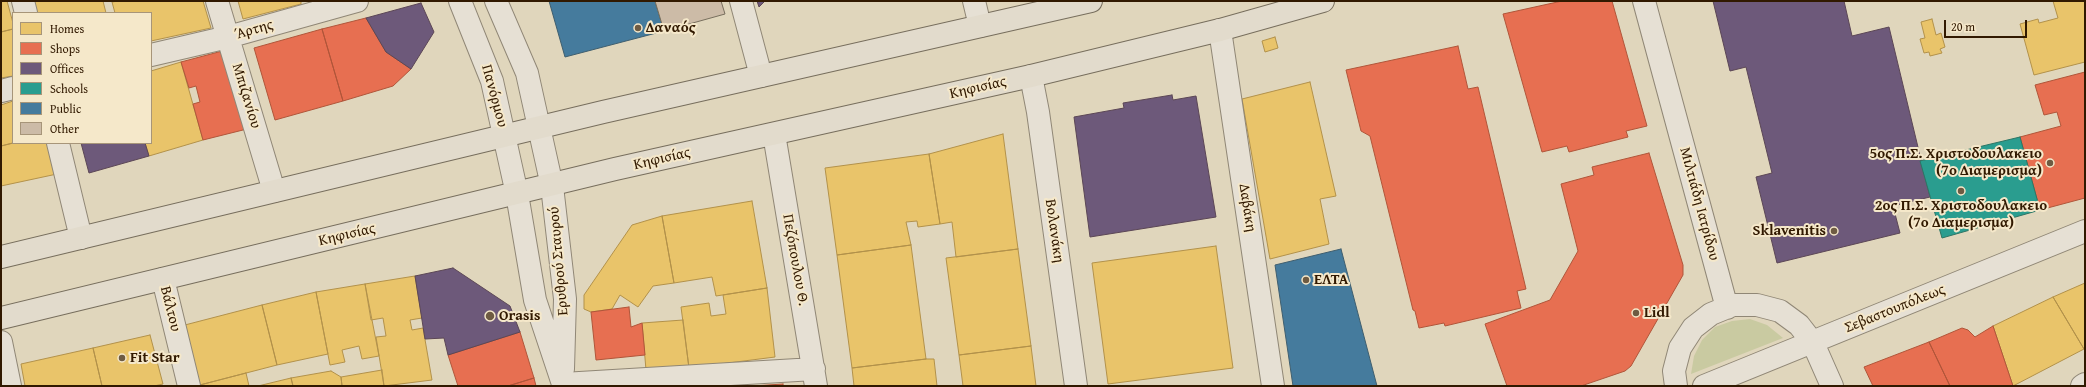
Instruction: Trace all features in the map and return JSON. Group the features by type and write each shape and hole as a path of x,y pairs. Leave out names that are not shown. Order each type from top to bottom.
{"main road":[{"path":"1,257 540,127 1092,1"},
{"name":"Κηφισίας","path":"1,318 552,186 615,169 1031,76 1220,30 1323,1"}],"street":[{"path":"23,1 26,12"},
{"name":"Μπιζανίου","path":"217,1 274,192"},
{"name":"Άρτης","path":"152,55 228,37 357,1"},
{"name":"Πανόρμου","path":"460,1 492,81 517,194"},
{"path":"496,1 527,73 552,186"},
{"path":"741,1 761,76"},
{"path":"974,1 980,26"},
{"name":"Μιλτιάδη Ιατρίδου","path":"1644,1 1727,308"},
{"name":"Δαβάκη","path":"1220,30 1274,386"},
{"name":"Βολανάκη","path":"1031,76 1038,112 1076,386"},
{"path":"1,91 12,88"},
{"name":"Πεζόπουλου Θ.","path":"774,134 815,377"},
{"path":"58,144 81,238"},
{"name":"Ερυθρού Σταυρού","path":"552,186 565,299 563,385"},
{"name":"Ερυθρού Σταυρού","path":"517,194 534,300 563,385"},
{"name":"Σεβαστουπόλεως","path":"1704,386 2085,231"},
{"name":"Βάλτου","path":"163,279 189,386"},
{"path":"1676,386 1674,371 1680,348 1693,328 1711,314 1733,305 1757,304 1780,311 1800,325 1813,342 1832,386"},
{"path":"1,342 10,386"},
{"path":"563,385 815,377"}],"green space":[{"path":"1750,319 1767,325 1783,338 1691,374 1694,356 1702,340 1715,327 1732,321"}],"building: Homes":[{"path":"1,1 7,1 12,19 12,29 1,32"},
{"path":"31,1 103,1 106,12 35,12"},
{"path":"203,1 211,28 152,41 152,12 115,12 112,2"},
{"path":"238,1 301,1 301,4 243,19"},
{"path":"2053,1 2085,1 2085,62 2034,75 2020,24 2038,19 2039,23 2058,18"},
{"path":"1932,19 1936,35 1941,33 1945,47 1940,49 1942,53 1930,56 1929,52 1924,53 1920,39 1925,38 1921,22"},
{"path":"12,29 12,76 1,78 1,32"},
{"path":"1275,37 1278,48 1265,52 1262,41"},
{"path":"181,62 203,140 149,156 145,144 152,144 152,71"},
{"path":"1310,82 1336,196 1320,199 1329,244 1270,259 1242,99"},
{"path":"12,101 12,143 1,146 1,105"},
{"path":"1003,134 1018,249 956,257 952,222 940,224 929,154"},
{"path":"12,143 49,144 57,174 1,186 1,146"},
{"path":"929,154 940,224 918,227 917,221 906,222 911,245 837,255 825,168"},
{"path":"752,201 767,288 716,296 712,277 674,283 662,216"},
{"path":"662,216 674,283 653,286 638,307 620,295 612,309 591,312 584,309 584,295 632,225"},
{"path":"911,245 926,359 852,368 837,255"},
{"path":"1216,246 1233,368 1108,384 1092,263"},
{"path":"1018,249 1031,346 959,355 946,258"},
{"path":"415,276 422,318 410,320 412,330 423,328 432,380 384,386 376,337 386,336 383,318 371,320 365,284"},
{"path":"2085,283 2085,348 2084,349 2053,297"},
{"path":"365,284 379,356 362,359 359,346 342,350 345,362 330,365 316,292"},
{"path":"767,288 775,357 689,368 681,307 709,303 711,316 726,314 723,295"},
{"path":"316,292 328,354 277,365 262,305"},
{"path":"2053,297 2084,349 2013,386 1993,326"},
{"path":"262,305 277,365 196,386 181,326"},
{"path":"683,320 689,368 646,370 642,323"},
{"path":"150,335 163,384 154,386 102,386 93,348"},
{"path":"1031,346 1036,386 963,386 959,355"},
{"path":"93,348 102,386 25,386 21,364"},
{"path":"934,359 937,386 854,386 852,368"},
{"path":"382,370 384,386 342,386 341,377"},
{"path":"331,371 341,377 342,386 293,386 291,378"},
{"path":"246,373 249,386 196,386"},
{"path":"291,378 293,386 258,386"}],"building: Shops":[{"path":"1562,1 1612,1 1647,126 1626,131 1628,137 1569,152 1567,146 1542,152 1503,14"},
{"path":"366,18 386,52 411,69 393,86 343,101 322,29"},
{"path":"322,29 343,101 275,120 254,48"},
{"path":"1458,46 1468,89 1478,87 1526,289 1517,291 1521,308 1445,326 1444,323 1419,328 1415,311 1413,310 1370,136 1361,131 1346,70"},
{"path":"226,50 247,129 203,140 193,104 200,102 196,86 189,88 181,62"},
{"path":"2085,72 2085,198 2040,210 2020,137 2061,126 2057,112 2044,115 2035,85"},
{"path":"1649,153 1683,265 1683,275 1631,366 1625,371 1581,386 1507,386 1485,324 1550,300 1578,251 1561,184 1594,175 1592,167"},
{"path":"629,307 631,327 642,323 645,355 596,360 591,312"},
{"path":"1993,326 2013,386 1950,386 1929,342 1962,328 1968,330 1975,337"},
{"path":"520,332 534,378 508,386 458,386 448,355"},
{"path":"1929,342 1950,386 1873,386 1864,367"},
{"path":"534,378 536,386 508,386"},
{"path":"783,384 783,386 753,386"}],"building: Offices":[{"path":"757,1 765,1 759,7"},
{"path":"1713,1 1844,1 1852,36 1889,27 1930,197 1893,206 1900,233 1777,263 1756,177 1772,173 1746,67 1730,71"},
{"path":"421,3 434,32 411,69 386,52 366,18"},
{"path":"1172,95 1173,100 1196,96 1216,217 1090,237 1074,117 1124,108 1123,103"},
{"path":"81,144 145,144 149,156 89,173"},
{"path":"453,268 510,306 520,332 448,355 444,338 425,339 415,276"}],"building: Schools":[{"path":"2020,137 2040,210 1942,238 1920,161"}],"building: Public":[{"path":"549,1 655,1 664,31 565,57"},
{"path":"1341,249 1377,386 1293,386 1275,265"}],"building: Other":[{"path":"655,1 721,1 725,14 664,31"}],"place":[{"name":"Δαναός","path":"638,28"},
{"name":"5ος Π.Σ. Χριστοδουλακειο (7ο Διαμερισμα)","path":"2050,163"},
{"name":"2ος Π.Σ. Χριστοδουλακειο (7ο Διαμερισμα)","path":"1961,191"},
{"name":"Sklavenitis","path":"1834,231"},
{"name":"ΕΛΤΑ","path":"1306,280"},
{"name":"Lidl","path":"1636,313"},
{"name":"Orasis","path":"490,316"},
{"name":"Fit Star","path":"122,358"}]}
